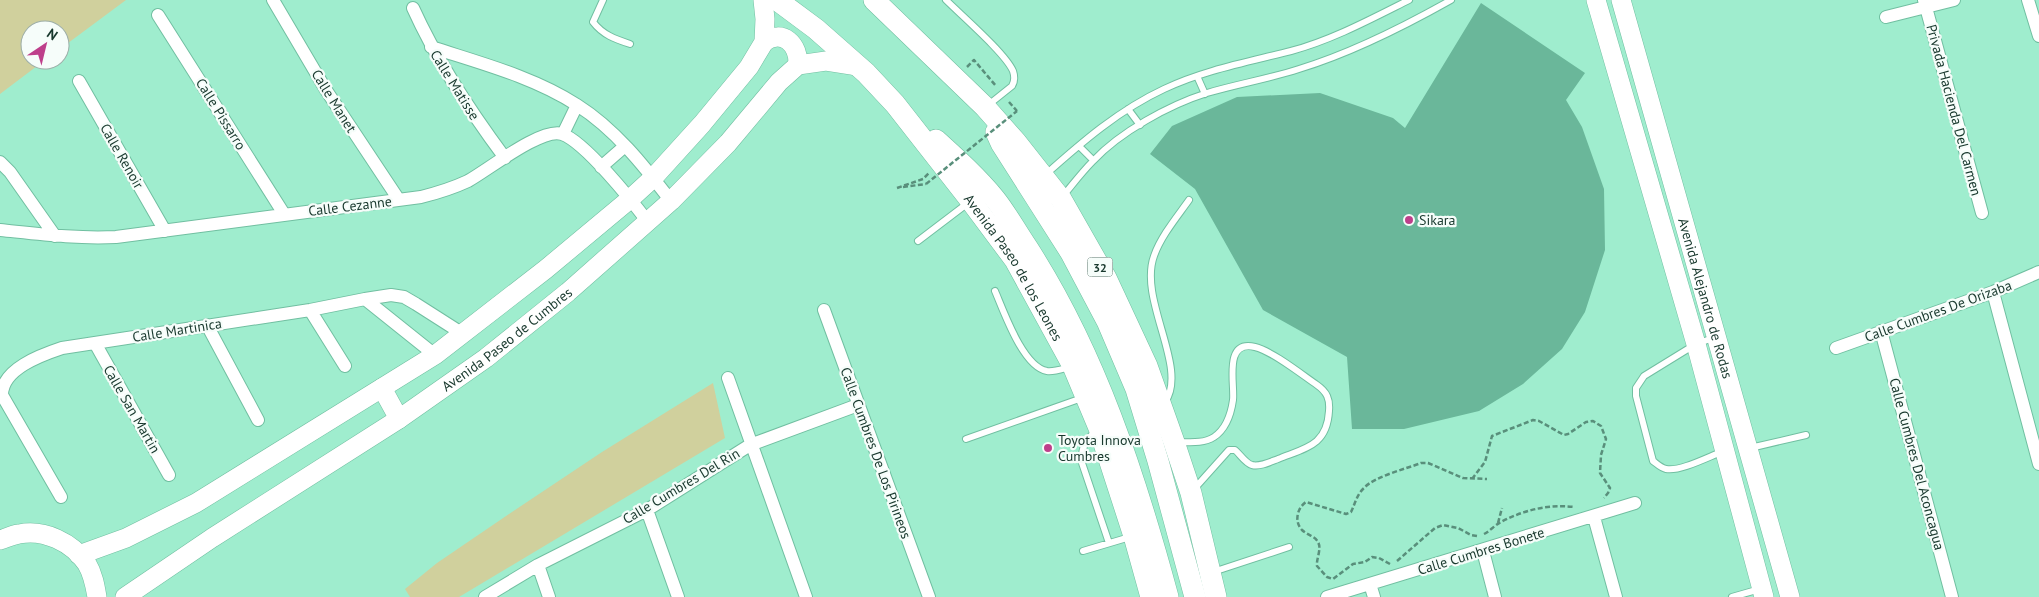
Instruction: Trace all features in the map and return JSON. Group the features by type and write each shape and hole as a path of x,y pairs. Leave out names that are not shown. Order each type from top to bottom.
{"main road":[{"name":"Avenida Paseo de los Leones","path":"777,0 816,29 858,66 951,162 971,200 1015,260 1073,366 1099,428 1134,536 1150,597"},
{"name":"32","path":"874,0 987,110 1044,176 1061,199 1106,278 1147,366 1191,493 1216,597"},
{"path":"987,110 1001,143 1071,253 1107,321 1136,390 1158,460 1195,597"},
{"path":"951,162 997,201 1041,270 1075,332 1104,396 1131,471 1168,597"}],"street":[{"name":"Calle Manet","path":"273,0 326,90 399,200"},
{"path":"762,0 765,19 764,42"},
{"name":"Avenida Alejandro de Rodas","path":"1596,0 1696,344 1762,593"},
{"name":"Avenida Alejandro de Rodas","path":"1621,0 1790,597"},
{"path":"1886,17 1925,4 1954,0"},
{"path":"2028,0 2039,36"},
{"name":"Privada Hacienda Del Carmen","path":"1925,4 1982,213"},
{"name":"Calle Matisse","path":"413,8 431,47 485,132 505,158"},
{"name":"Calle Pissarro","path":"158,15 284,214"},
{"path":"79,555 126,538 196,503 435,355 546,269 653,178 732,88 750,66 764,42 771,37 778,36 790,42 796,48 798,65 826,61 858,66"},
{"path":"431,47 507,72 549,90 577,105 603,125 625,146 671,201"},
{"name":"Avenida Paseo de Cumbres","path":"125,597 212,538 399,419 486,358 568,292 671,201 728,142 779,82 798,65"},
{"name":"Calle Renoir","path":"80,82 165,231"},
{"path":"577,105 563,134 581,147 601,167 648,222"},
{"name":"Calle Cezanne","path":"0,230 55,236 116,237 421,197 453,187 541,137 551,133 563,134"},
{"path":"601,167 625,146"},
{"path":"0,162 10,172 55,236"},
{"name":"Calle Cumbres De Orizaba","path":"1836,348 1993,292 2039,272"},
{"path":"1993,292 2039,464"},
{"name":"Calle Martinica","path":"61,498 2,395 2,388 7,378 35,359 62,348 391,296 404,297 463,334"},
{"path":"365,299 435,355"},
{"path":"310,310 345,366"},
{"name":"Calle Cumbres De Los Pirineos","path":"824,310 928,597"},
{"path":"207,326 258,420"},
{"name":"Calle Cumbres Del Aconcagua","path":"1881,331 1952,597"},
{"name":"Calle San Martin","path":"94,343 169,475"},
{"path":"728,378 750,445 806,597"},
{"path":"382,388 399,419"},
{"name":"Calle Cumbres Del Rin","path":"485,597 538,565 646,510 750,445 858,405"},
{"name":"Calle Cumbres Bonete","path":"1328,597 1635,503"},
{"path":"646,510 678,597"},
{"path":"1594,517 1616,597"},
{"path":"0,540 19,534 40,534 59,540 79,555 87,565 94,580 97,597"},
{"path":"1483,551 1495,597"},
{"path":"538,565 549,597"},
{"path":"1370,584 1374,597"}],"lane":[{"path":"603,0 593,22 600,31 630,44"},
{"path":"946,0 1005,58 1014,73 1012,86 987,110"},
{"path":"1044,176 1116,115 1164,88 1197,76 1328,38 1409,0"},
{"path":"1061,199 1093,160 1128,132 1173,107 1205,94 1298,70 1336,57 1378,38 1451,0"},
{"path":"1197,76 1205,94"},
{"path":"1128,109 1140,125"},
{"path":"1079,146 1093,160"},
{"path":"918,241 971,200"},
{"path":"1162,407 1169,397 1173,383 1172,372 1154,306 1152,270 1154,256 1169,229 1189,200"},
{"path":"995,291 1016,336 1032,363 1046,371 1073,366"},
{"path":"1717,337 1696,344 1644,376 1636,388 1636,396 1653,461 1666,469 1677,468 1725,451"},
{"path":"1174,442 1202,442 1213,438 1221,431 1228,421 1233,399 1232,364 1234,355 1239,349 1246,346 1254,346 1265,351 1324,390 1329,398 1329,416 1326,430 1321,439 1311,446 1262,464 1253,465 1247,463 1235,450 1229,450 1191,493"},
{"path":"966,439 1086,396"},
{"path":"1099,428 1088,438 1081,453 1082,463 1109,542"},
{"path":"1748,448 1806,435"},
{"path":"1084,551 1134,536"},
{"path":"1210,573 1289,547"},
{"path":"1732,597 1762,593"}],"path":[{"path":"951,162 923,178 897,188 926,184 1016,111"},
{"path":"1472,480 1485,462 1490,440 1495,434 1533,420 1564,435 1586,422 1594,421 1601,426 1606,439 1601,455 1600,473 1610,488 1600,502"},
{"path":"1487,479 1472,480 1462,478 1428,463 1421,463 1380,478 1365,486 1357,496 1351,512 1346,514 1306,502 1300,506 1297,513 1300,528 1303,532 1318,540 1320,545 1317,566 1327,577 1334,580 1353,564 1365,562 1372,557 1391,564 1395,563 1435,528 1443,526 1458,528 1472,535 1479,536 1498,523 1520,513 1542,507 1567,506 1584,508"},
{"path":"1498,523 1502,508"}],"green space":[{"path":"0,0 126,0 70,42 70,20 20,20 20,70 32,70 0,94"},
{"path":"713,383 725,438 459,597 410,597 405,589 437,563 602,452"}],"building":[{"name":"Sikara","path":"1481,3 1585,73 1566,100 1582,127 1604,189 1605,250 1585,312 1562,349 1523,384 1479,411 1404,429 1352,429 1347,357 1263,310 1195,189 1150,154 1172,126 1237,97 1320,93 1393,118 1405,128"}],"place":[{"name":"Sikara","path":"1409,220"},
{"name":"Toyota Innova Cumbres","path":"1048,448"}]}
